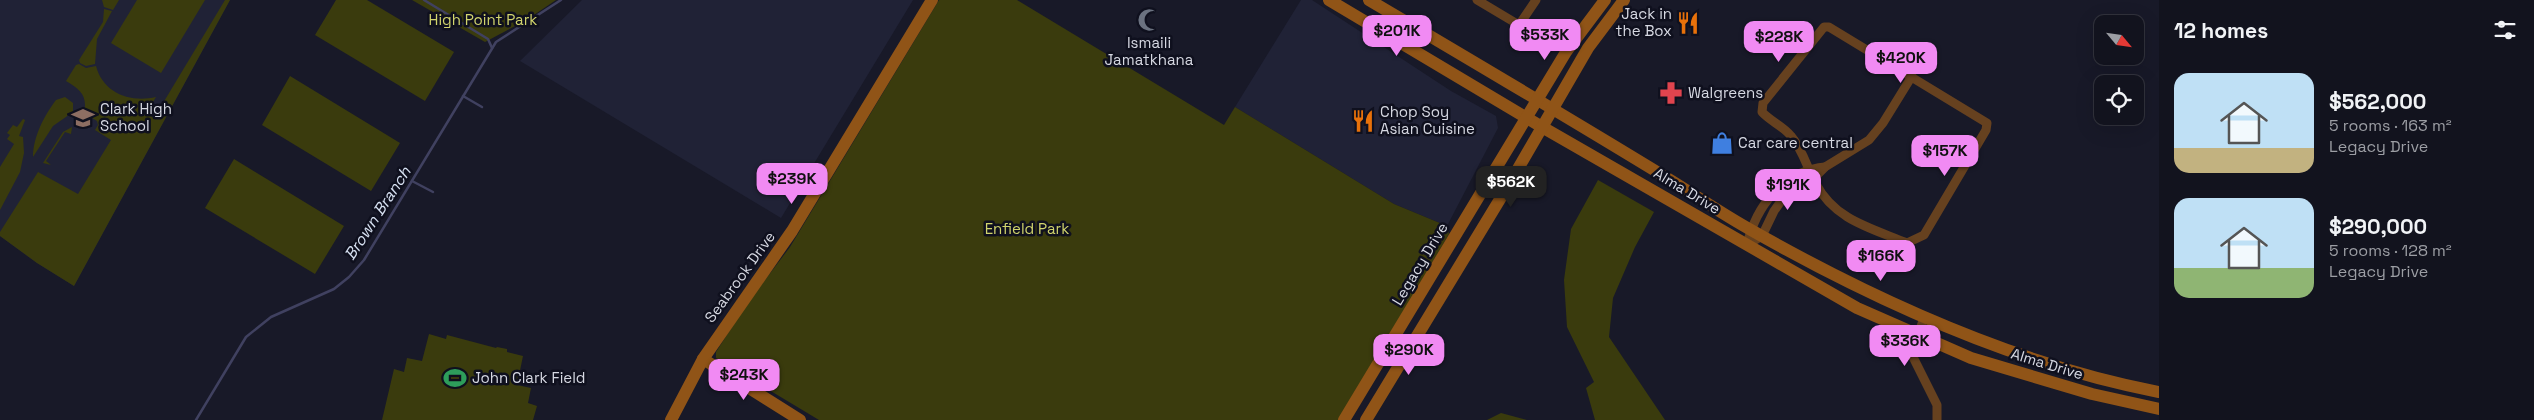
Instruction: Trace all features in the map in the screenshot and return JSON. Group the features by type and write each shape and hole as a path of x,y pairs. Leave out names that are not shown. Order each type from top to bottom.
{"main road":[{"name":"Seabrook Drive","path":"671,420 703,359 783,246 932,0"},
{"name":"Alma Drive","path":"1329,0 1542,127 1660,193 1857,308 1971,358 2092,394 2159,409"},
{"name":"Alma Drive","path":"1369,0 1756,232 1852,283 1924,317 2030,357 2159,392"},
{"name":"Legacy Drive","path":"1344,420 1571,45 1605,0"},
{"path":"1366,420 1553,110 1588,48 1624,0"},
{"path":"1398,41 1407,22"},
{"path":"1660,193 1668,178"},
{"path":"1460,230 1476,239"},
{"path":"1393,341 1410,349"},
{"path":"2026,374 2030,357"},
{"path":"703,359 800,420"}],"street":[{"path":"1476,0 1517,24 1521,24 1536,0"},
{"path":"1824,27 1829,27 1912,76 1987,123 1986,130 1924,235 1907,243 1837,212 1826,201 1813,179 1801,151 1791,136 1762,112 1763,103 1824,27"},
{"path":"1747,245 1784,197 1813,179 1825,167 1869,140 1883,123 1912,76"},
{"path":"1756,232 1761,208 1776,190 1808,168 1825,167"},
{"path":"1924,317 1912,355 1937,405 1938,420"}],"shaded area":[{"name":"Clark High School","path":"0,0 230,0 74,286 37,263 0,236"},
{"path":"582,0 913,0 781,218 520,61"},
{"path":"1301,0 1312,0 1451,91 1496,116 1498,128 1447,226 1394,204 1235,107"}],"green space":[{"path":"102,0 119,0 113,10 104,7"},
{"path":"137,0 205,0 161,73 111,43"},
{"path":"225,0 230,0 74,286 37,263 0,236 0,232 38,172 78,194 111,140 95,130 98,125 97,121 84,113 85,102 82,94 66,81 76,65 79,64 86,68 96,66 105,83 119,94 137,98 156,97 146,113 154,118"},
{"path":"336,0 367,0 454,52 425,101 315,35"},
{"name":"High Point Park","path":"412,0 556,0 528,19 485,42"},
{"name":"Enfield Park","path":"939,0 1017,0 1224,125 1235,107 1394,204 1447,226 1449,234 1339,420 819,420 716,358 716,352 746,305 790,247"},
{"path":"104,9 112,11 97,39 95,64 86,66 80,63 79,60 103,22"},
{"path":"290,76 400,143 371,191 262,125"},
{"path":"65,97 73,103 73,112 53,126 33,157 37,134 43,120 56,100"},
{"path":"23,119 25,120 19,136 23,137 24,153 20,172 0,210 0,167 14,144 7,139 10,135 7,133 13,125 17,127"},
{"path":"72,127 71,134 65,132 46,161 51,165 43,163 63,132"},
{"path":"234,159 344,226 315,274 205,208"},
{"path":"1598,180 1654,212 1635,247 1613,298 1609,337 1665,420 1595,420 1586,388 1594,382 1567,327 1564,280 1571,229"},
{"name":"John Clark Field","path":"429,334 446,339 447,335 496,348 507,349 507,352 523,356 517,385 531,388 528,403 537,406 533,420 382,420 394,369 404,372 407,358 422,361"},
{"path":"1501,413 1527,420 1487,420"}],"waterway":[{"path":"424,0 488,39 492,48"},
{"name":"Brown Branch","path":"196,420 246,337 271,317 334,289 349,277 364,260 496,42 561,0"},
{"path":"463,96 482,107"},
{"path":"412,181 433,192"}],"place":[{"name":"Ismaili Jamatkhana","path":"1149,20"},
{"name":"Jack in the Box","path":"1688,23"},
{"name":"Walgreens","path":"1671,93"},
{"name":"Clark High School","path":"83,118"},
{"name":"Chop Soy Asian Cuisine","path":"1363,121"},
{"name":"Car care central","path":"1722,143"},
{"name":"John Clark Field","path":"455,378"}]}
